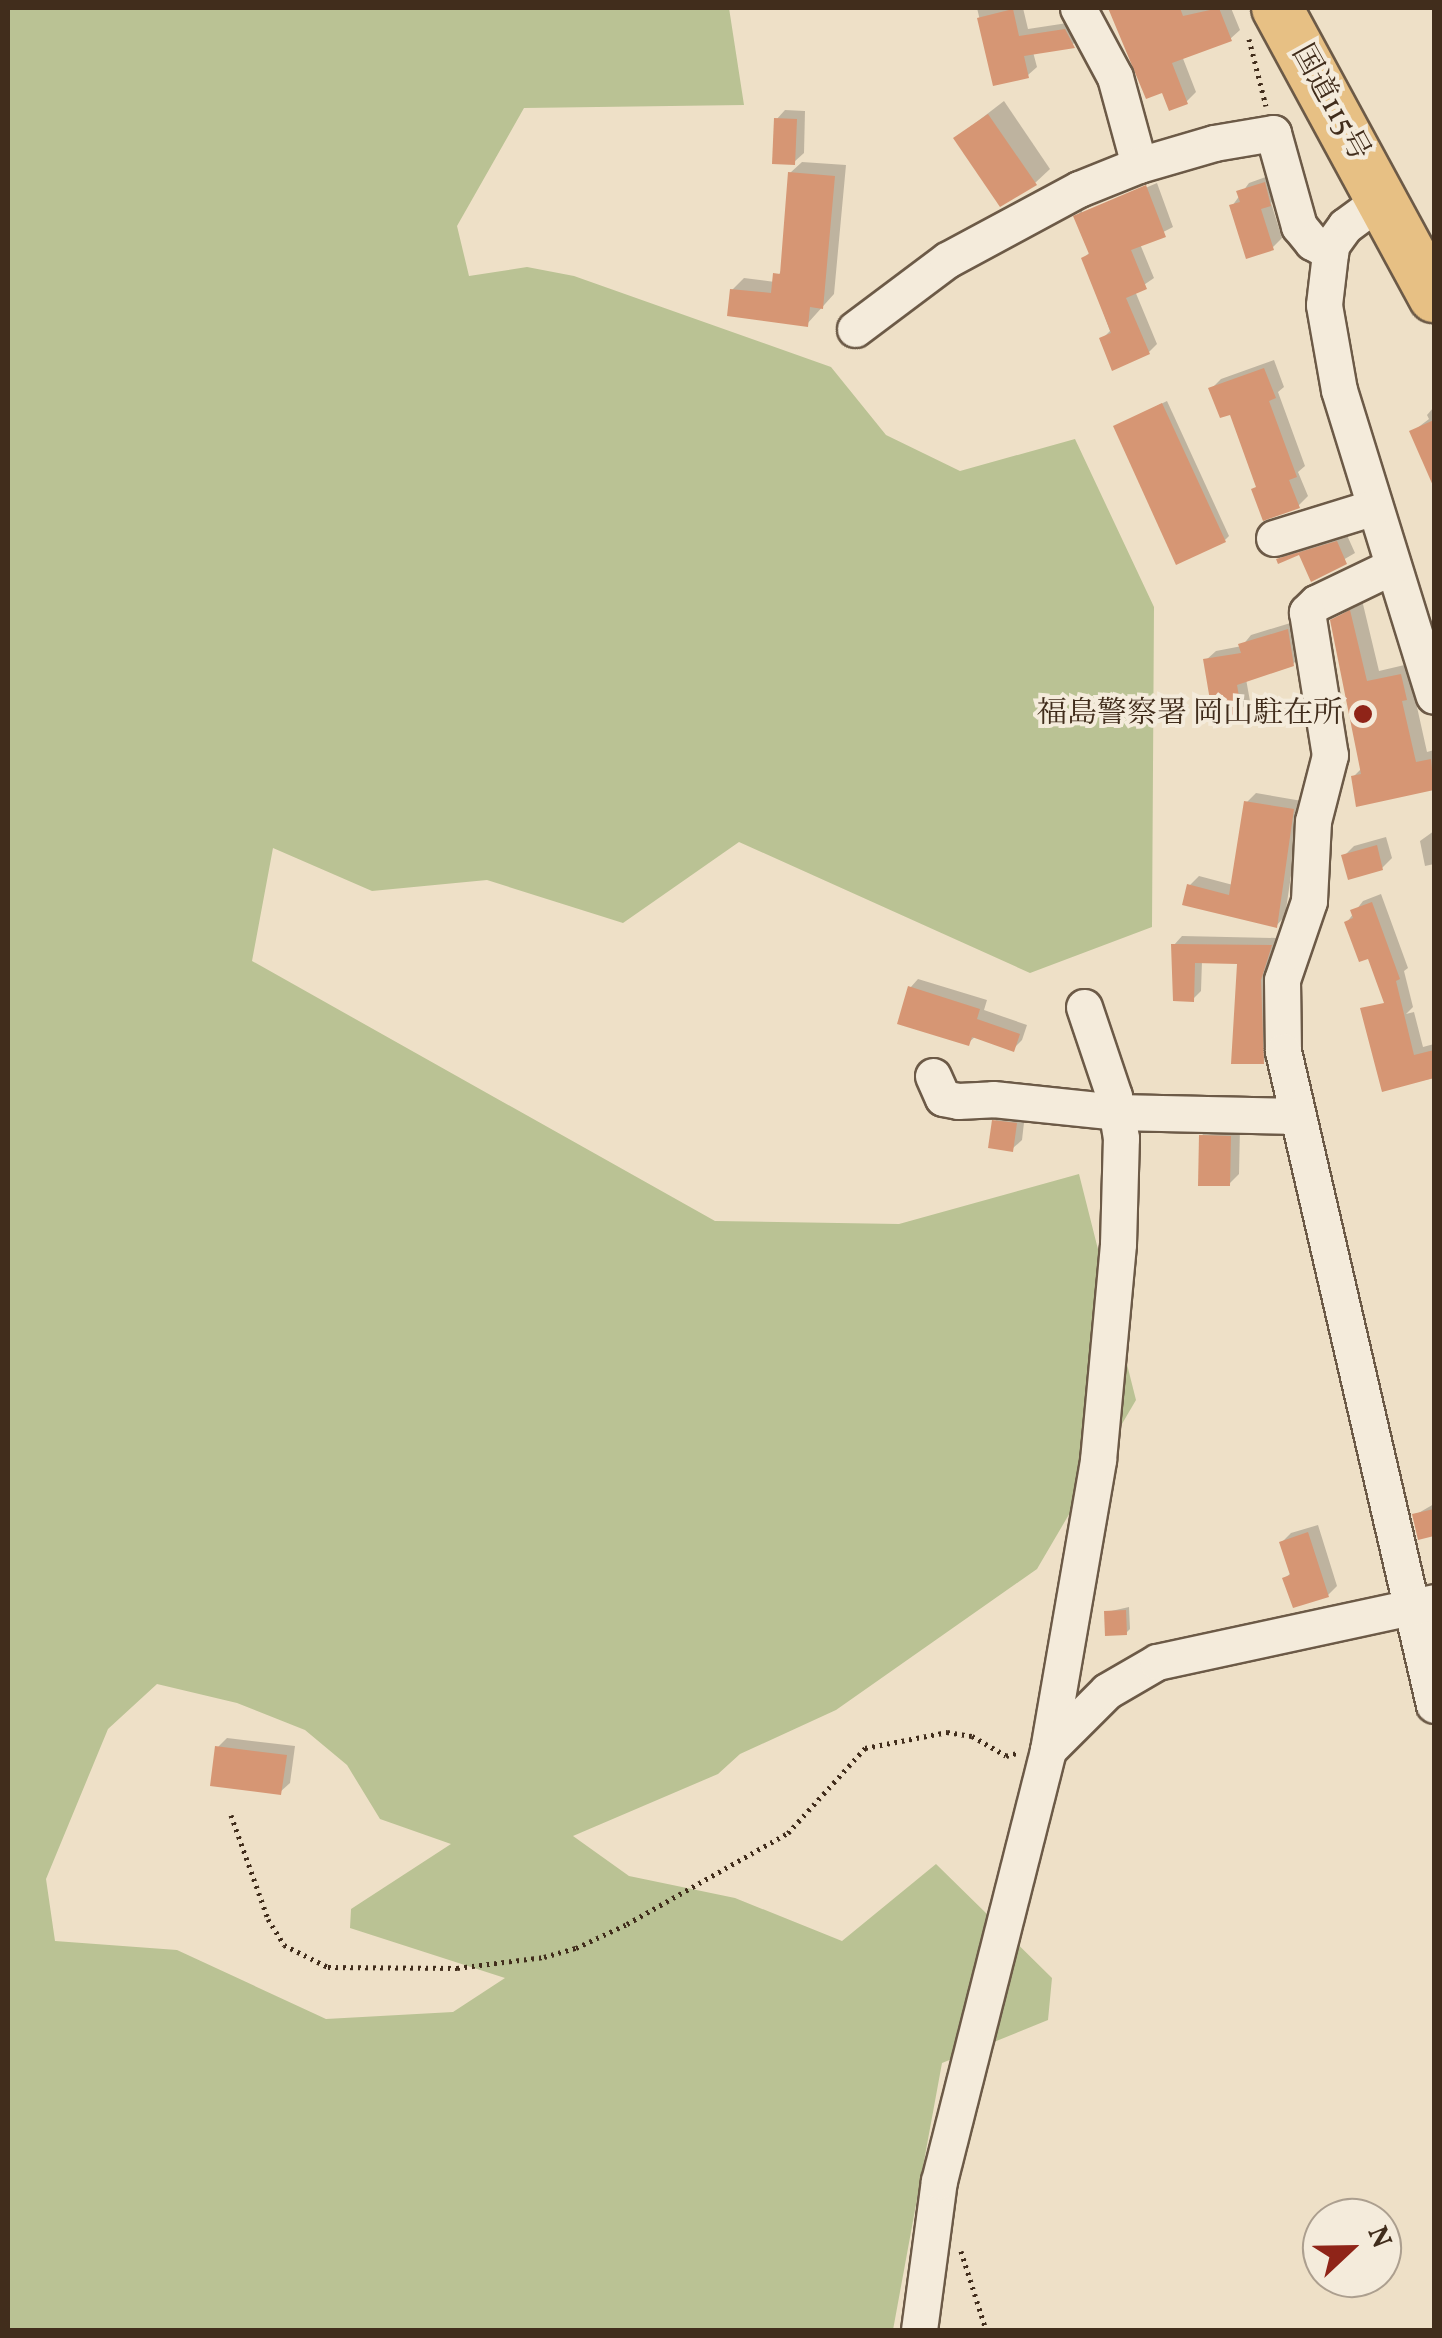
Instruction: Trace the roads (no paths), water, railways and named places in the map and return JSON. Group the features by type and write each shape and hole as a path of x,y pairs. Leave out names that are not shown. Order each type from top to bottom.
{"highway":[{"name":"国道115号","path":"1302,8 1383,198 1434,297"},
{"name":"国道115号","path":"1261,17 1383,198"}],"street":[{"path":"1078,8 1115,77 1140,165"},
{"path":"855,329 947,260 1078,189 1214,143 1273,133 1299,226 1312,242 1330,252"},
{"path":"1383,198 1345,226 1330,252 1324,304 1331,359 1434,696"},
{"path":"1274,538 1374,507"},
{"path":"1392,566 1306,612 1330,755 1313,821 1310,901 1282,980 1283,1052 1422,1604 1434,1705"},
{"path":"919,2330 939,2181 1048,1750 1098,1460 1118,1244 1121,1138 1084,1007"},
{"path":"934,1076 944,1098 958,1101 1028,1100 1116,1112 1297,1116"},
{"path":"1048,1750 1107,1690 1157,1662 1422,1604"}],"place":[{"name":"福島警察署 岡山駐在所","path":"1363,714"}]}
